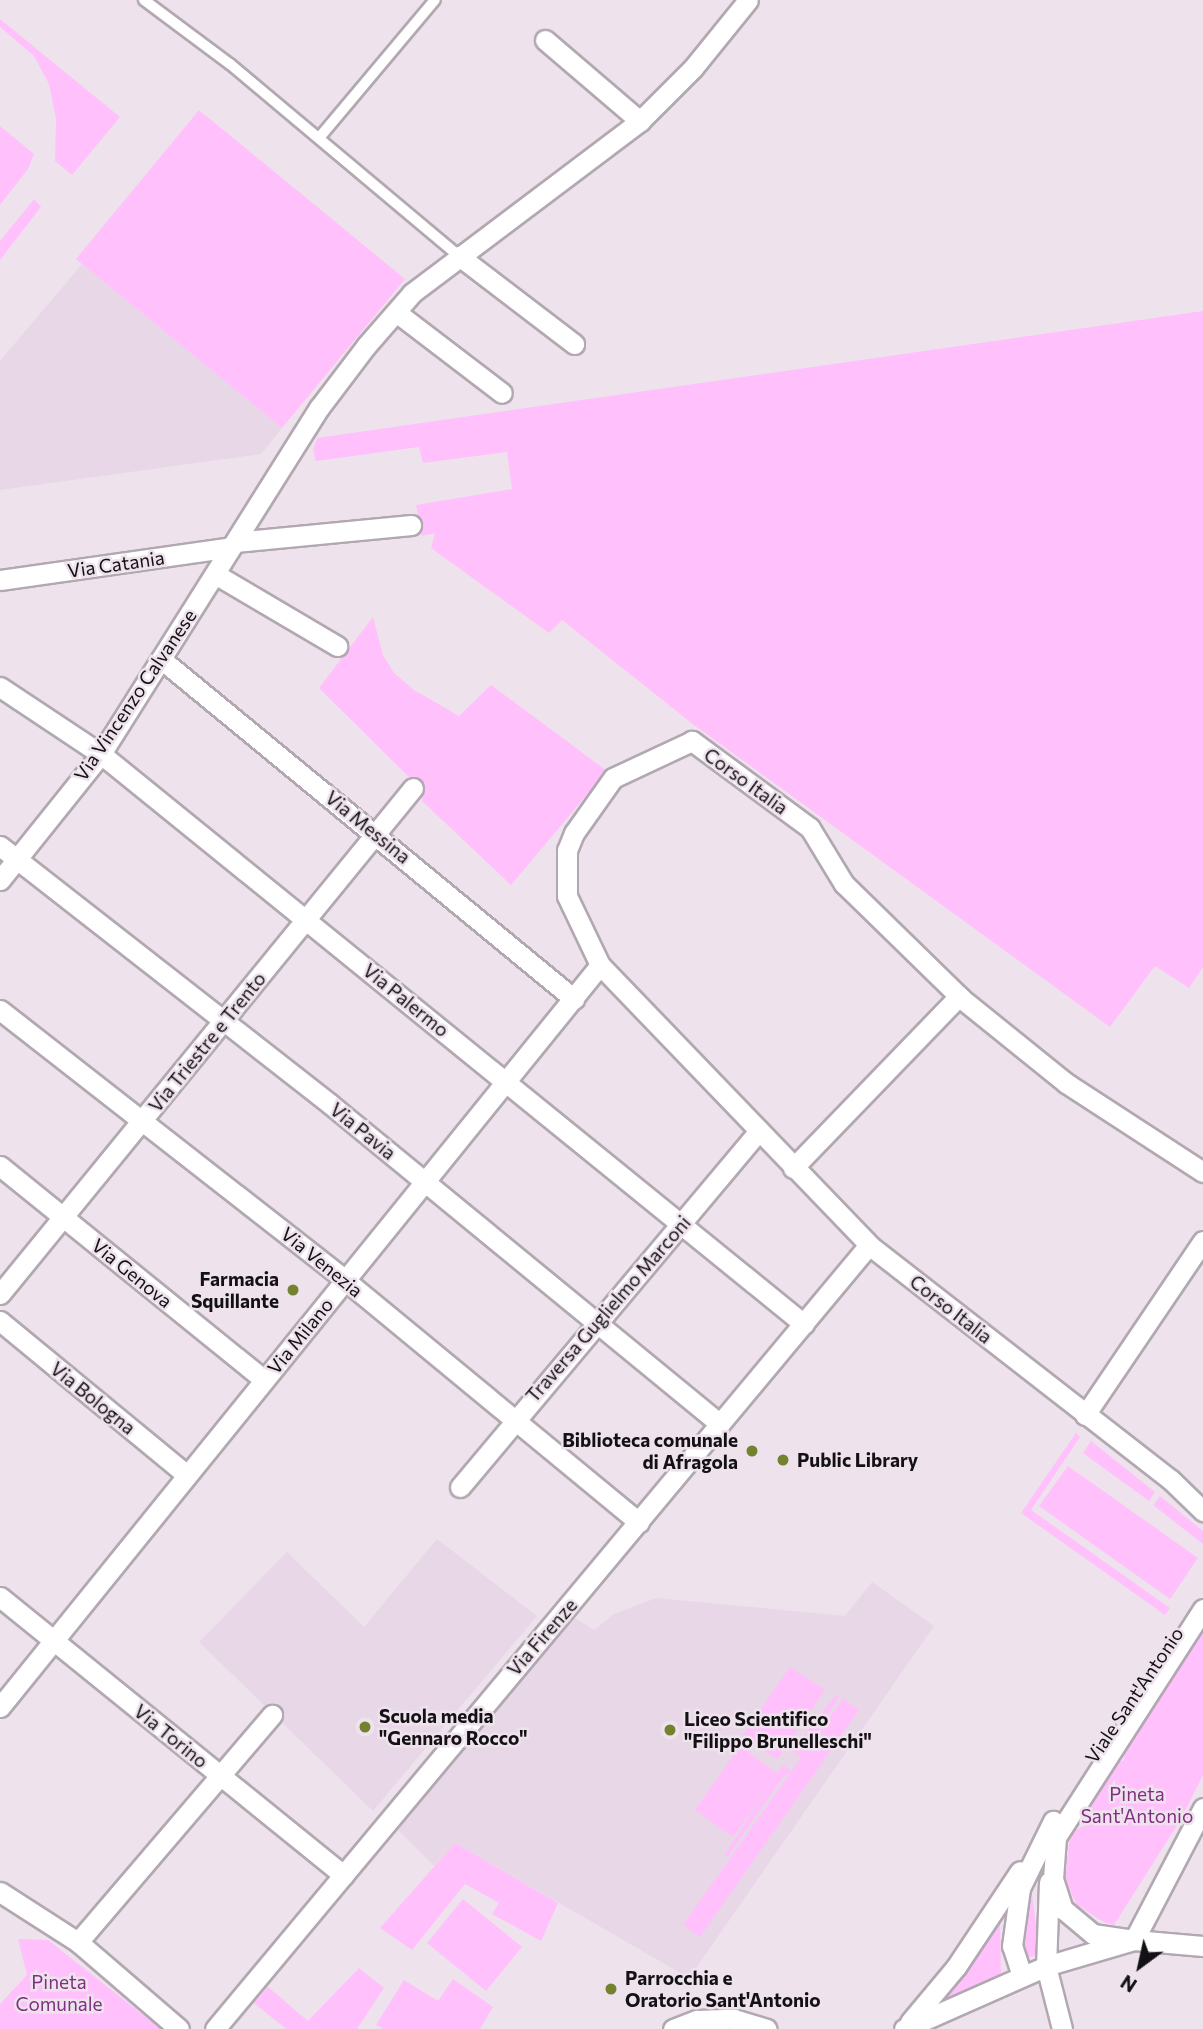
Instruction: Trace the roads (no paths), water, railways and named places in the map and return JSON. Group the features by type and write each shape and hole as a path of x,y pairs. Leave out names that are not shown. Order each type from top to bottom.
{"street":[{"name":"Via Vincenzo Calvanese","path":"0,880 101,754 319,408 412,293 459,256 581,170 640,121 743,2"},
{"path":"545,40 640,121"},
{"path":"459,256 574,344"},
{"path":"396,312 502,393"},
{"path":"233,545 411,525"},
{"name":"Via Catania","path":"0,580 233,545"},
{"path":"215,574 338,646"},
{"name":"Via Messina","path":"161,659 376,833 574,999"},
{"name":"Via Palermo","path":"0,687 101,754 307,918 804,1324"},
{"name":"Corso Italia","path":"1203,1172 1066,1083 959,996 844,884 810,828 692,741 613,778 570,842 568,896 600,965 869,1245 1084,1415 1171,1480 1203,1511"},
{"name":"Via Triestre e Trento","path":"0,1294 64,1219 413,788"},
{"name":"Via Pavia","path":"0,846 19,858 426,1182 720,1424"},
{"name":"Via Milano","path":"0,1707 345,1280 508,1084 600,965"},
{"path":"793,1168 959,996"},
{"name":"Via Venezia","path":"0,1010 145,1119 639,1522"},
{"name":"Traversa Guglielmo Marconi","path":"460,1488 514,1419 759,1132"},
{"name":"Via Genova","path":"0,1166 264,1380"},
{"path":"1084,1415 1203,1241"},
{"name":"Via Firenze","path":"215,2029 869,1245"},
{"name":"Via Bologna","path":"0,1321 187,1475"},
{"name":"Corso Italia","path":"1171,1480 1186,1483 1203,1495"},
{"name":"Viale Sant'Antonio","path":"1022,1976 1012,1952 1013,1927 1024,1871 1048,1843 1203,1592"},
{"name":"Via Torino","path":"0,1597 343,1875"},
{"name":"Viale Sant'Antonio","path":"904,2029 956,1967 1048,1843 1203,1609"},
{"path":"78,1942 272,1715"},
{"path":"904,2029 1046,1966 1134,1940 1203,1808"},
{"path":"1048,1843 1054,1887 1071,1919 1101,1937 1203,1946"},
{"name":"Viale Sant'Antonio","path":"1048,1843 1046,1966 1062,2029"},
{"path":"0,1892 78,1942 179,2029"},
{"path":"673,2029 697,2020 734,2019 767,2029"}],"lane":[{"path":"144,0 319,138 459,256"},
{"path":"319,138 435,0"}],"place":[{"name":"Farmacia Squillante","path":"293,1290"},
{"name":"Biblioteca comunale di Afragola","path":"752,1451"},
{"name":"Public Library","path":"783,1460"},
{"name":"Scuola media \"Gennaro Rocco\"","path":"365,1727"},
{"name":"Liceo Scientifico \"Filippo Brunelleschi\"","path":"670,1730"},
{"name":"Parrocchia e Oratorio Sant'Antonio","path":"611,1989"}],"park label":[{"name":"Pineta Sant'Antonio","path":"1137,1805"},
{"name":"Pineta Comunale","path":"59,1993"}]}
